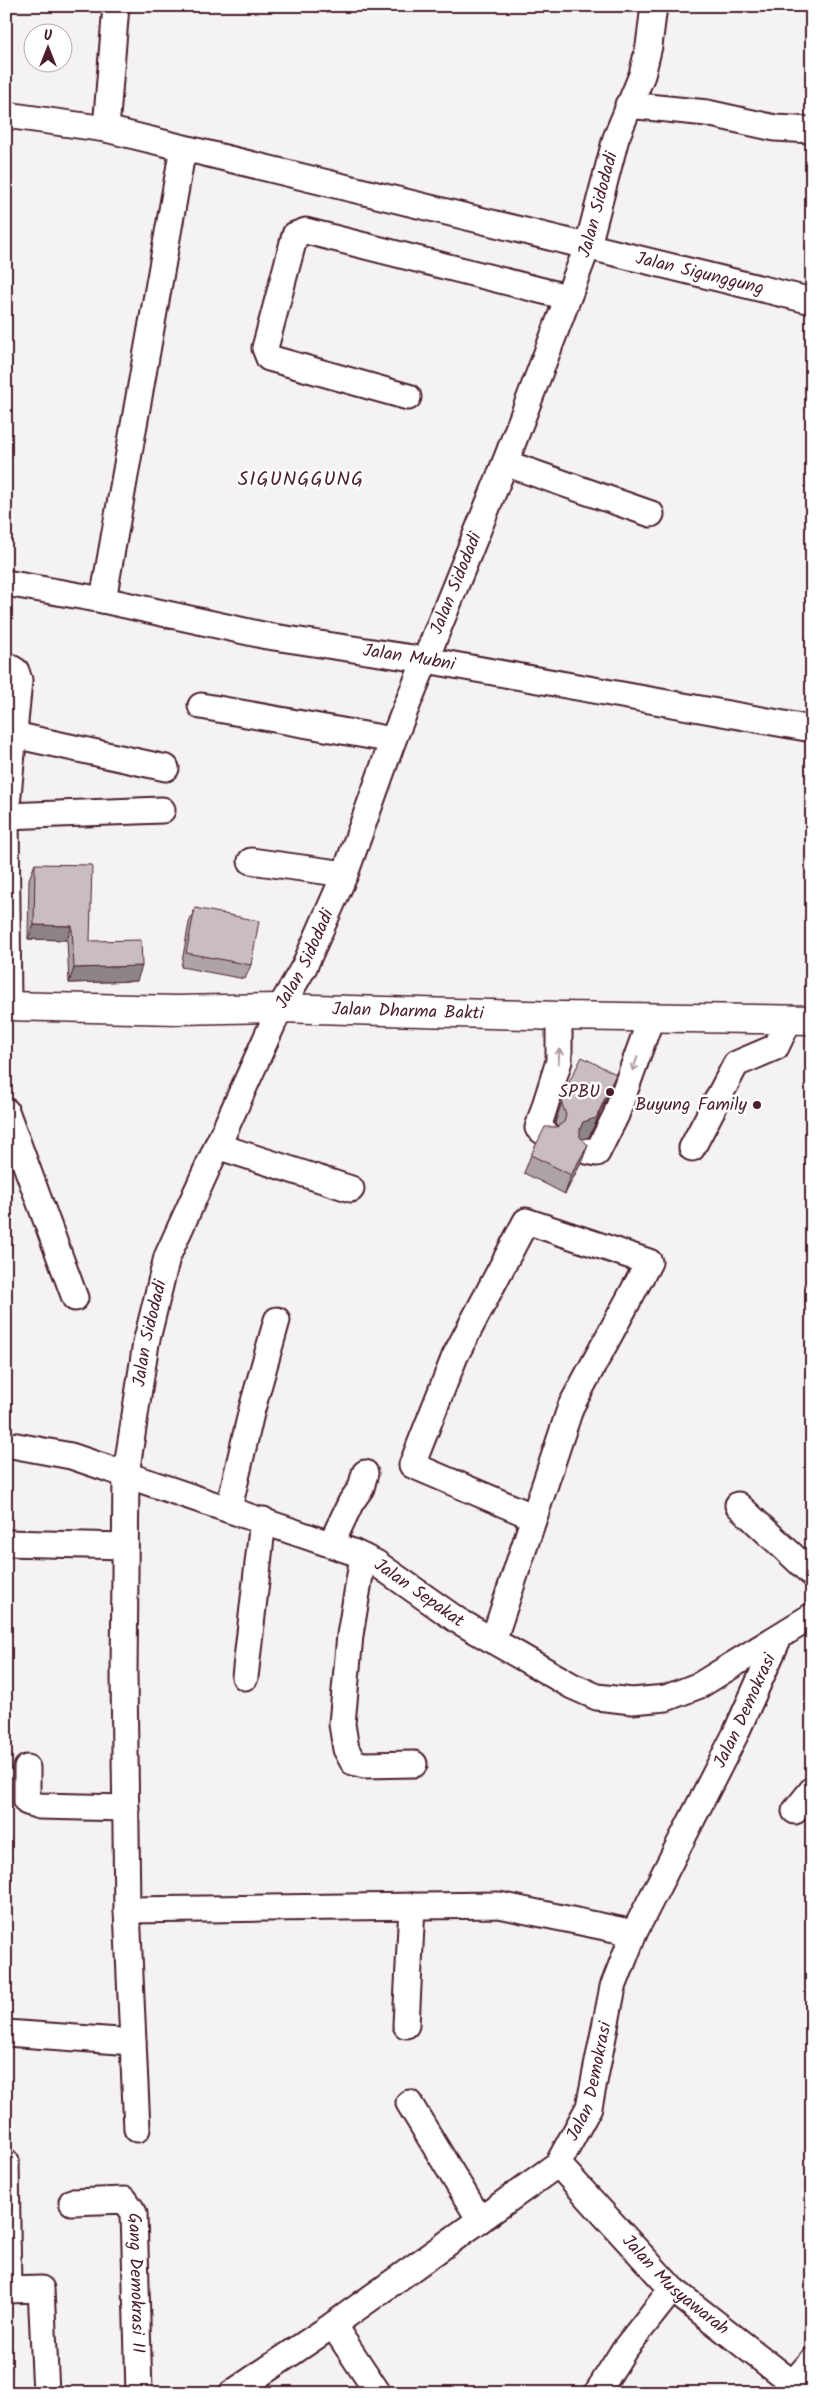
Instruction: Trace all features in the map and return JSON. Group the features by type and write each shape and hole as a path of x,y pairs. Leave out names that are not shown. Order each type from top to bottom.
{"main road":[{"name":"Jalan Dharma Bakti","path":"7,1006 176,1010 280,1008 559,1016 800,1020"}],"street":[{"path":"106,129 116,6"},
{"name":"Jalan Sidodadi","path":"137,2129 127,1910 126,1474 146,1343 156,1295 167,1257 280,1008 304,967 345,874 393,740 505,463 588,245 600,193 628,104 642,75 649,46 654,6"},
{"path":"628,104 707,113 776,128 812,130"},
{"name":"Jalan Sigunggung","path":"6,115 106,129 588,245 812,302"},
{"path":"103,600 183,148"},
{"path":"408,397 269,358 265,348 295,235 306,232 567,297"},
{"path":"505,463 651,514"},
{"name":"Jalan Mubni","path":"6,583 103,600 266,636 426,660 812,729"},
{"path":"6,665 16,671 19,680 6,816 7,1006"},
{"path":"201,706 393,740"},
{"path":"14,735 166,768"},
{"path":"6,816 162,810"},
{"path":"251,861 345,874"},
{"path":"545,1133 538,1128 559,1061 559,1016"},
{"path":"587,1151 597,1153 616,1115 651,1018"},
{"path":"692,1148 736,1064 776,1047 800,1020"},
{"path":"6,1111 75,1298"},
{"path":"218,1146 351,1189"},
{"path":"493,1641 571,1406 649,1262 526,1221 455,1356 412,1464 534,1517"},
{"path":"229,1508 252,1409 278,1320"},
{"name":"Jalan Sepakat","path":"6,1444 71,1456 229,1508 363,1557 493,1641 572,1686 597,1697 632,1701 666,1698 700,1685 812,1616"},
{"path":"331,1544 351,1502 361,1488 365,1473"},
{"path":"738,1505 812,1574"},
{"path":"245,1677 263,1520"},
{"path":"6,1543 125,1546"},
{"path":"363,1557 350,1635 342,1724 346,1749 353,1762 364,1765 414,1764"},
{"name":"Jalan Demokrasi","path":"232,2393 333,2325 558,2164 589,2107 613,1987 634,1933 735,1734 779,1637"},
{"path":"27,1768 27,1802 39,1806 126,1808"},
{"path":"795,1811 812,1790"},
{"path":"127,1910 499,1905 634,1933"},
{"path":"406,2025 412,1906"},
{"path":"6,2033 133,2042"},
{"path":"409,2103 480,2220"},
{"path":"6,2162 7,2290 41,2290 46,2393"},
{"name":"Jalan Musyawarah","path":"558,2164 672,2288 792,2388"},
{"name":"Gang Demokrasi II","path":"72,2202 125,2200 134,2213 138,2393"},
{"path":"597,2393 624,2350 672,2288"},
{"path":"333,2325 378,2393"},
{"path":"792,2388 812,2362"}],"building":[{"path":"35,864 92,865 90,941 141,940 142,966 74,968 72,926 34,925"},
{"path":"195,908 259,921 251,965 186,953"},
{"path":"582,1057 616,1074 596,1118 583,1122 580,1129 580,1137 588,1145 571,1175 531,1155 545,1127 557,1127 564,1122 566,1115 562,1104 568,1084"}],"place":[{"name":"SPBU","path":"610,1092"},
{"name":"Buyung Family","path":"757,1105"}],"district":[{"name":"SIGUNGGUNG","path":"301,480"}]}
